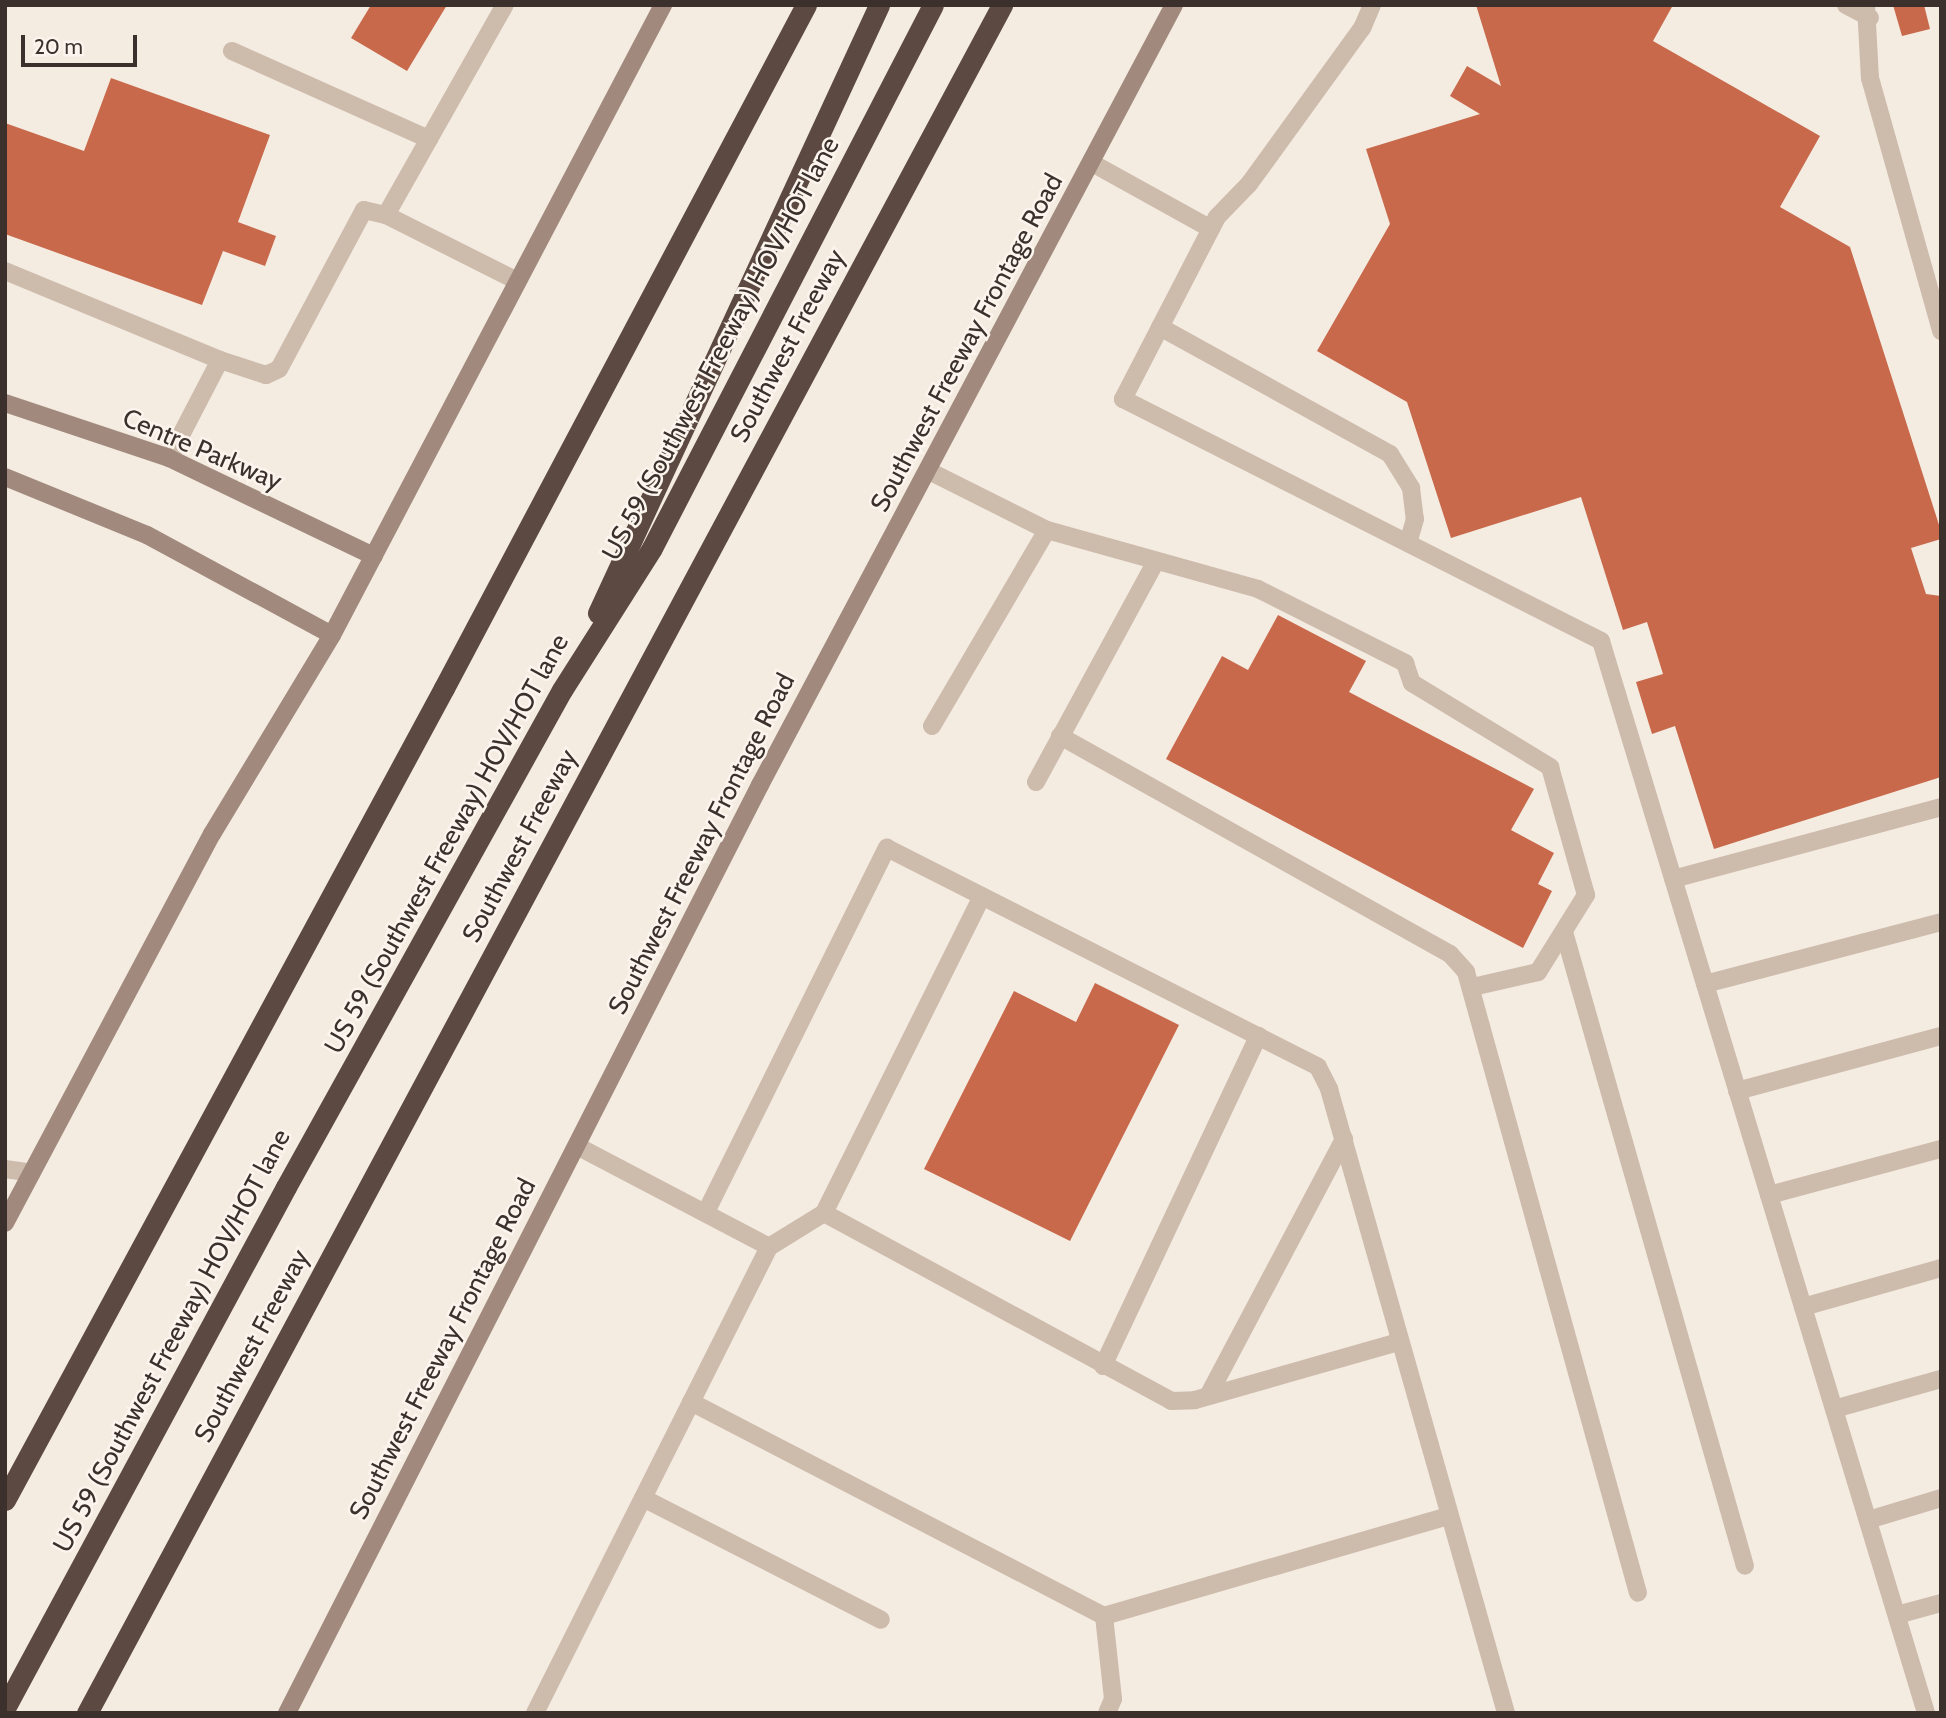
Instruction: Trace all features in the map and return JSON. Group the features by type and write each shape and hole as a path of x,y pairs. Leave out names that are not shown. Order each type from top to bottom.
{"highway":[{"path":"5,1500 444,688 806,5"},
{"path":"562,690 878,5"},
{"name":"US 59 (Southwest Freeway) HOV/HOT lane","path":"5,1708 286,1187 562,690 652,548 933,5"},
{"name":"Southwest Freeway","path":"87,1713 1002,5"}],"main road":[{"path":"5,1223 212,834 332,635 663,5"},
{"name":"Southwest Freeway Frontage Road","path":"287,1713 760,785 1174,5"},
{"name":"Centre Parkway","path":"5,403 169,458 374,556"},
{"path":"5,477 147,535 332,635"}],"lane":[{"path":"386,215 505,5"},
{"path":"1372,5 1362,28 1211,229 1123,399 1601,641 1926,1713"},
{"path":"1846,5 1868,12 1870,78 1941,331"},
{"path":"232,51 429,139"},
{"path":"1091,163 1211,229"},
{"path":"5,271 220,360 266,375 279,369 361,212 370,209 386,215 517,281"},
{"path":"1160,327 1390,454 1411,488 1415,519 1408,543"},
{"path":"169,458 220,360"},
{"path":"929,471 1047,530 1155,563 1258,589 1405,663 1412,684 1550,767 1586,895 1538,972 1473,987"},
{"path":"932,726 1047,530"},
{"path":"1036,782 1155,563"},
{"path":"1060,736 1450,954 1473,987 1638,1593"},
{"path":"1673,879 1941,807"},
{"path":"706,1212 887,848 1318,1067 1343,1139 1506,1713"},
{"path":"535,1713 769,1247 824,1213 982,896"},
{"path":"1705,984 1941,922"},
{"path":"1564,932 1745,1566"},
{"path":"1737,1091 1941,1036"},
{"path":"1103,1366 1258,1037"},
{"path":"1209,1396 1343,1139"},
{"path":"577,1146 769,1247"},
{"path":"1769,1195 1941,1149"},
{"path":"5,1168 32,1174"},
{"path":"824,1213 1171,1401 1209,1396 1399,1342"},
{"path":"1803,1307 1941,1268"},
{"path":"1834,1409 1941,1379"},
{"path":"691,1402 1104,1616 1449,1516"},
{"path":"643,1498 881,1620"},
{"path":"1867,1520 1941,1498"},
{"path":"1897,1615 1941,1603"},
{"path":"1104,1616 1113,1699 1107,1713"}],"building":[{"path":"371,5 447,5 407,71 351,38"},
{"path":"1476,5 1673,5 1653,41 1820,136 1780,207 1850,247 1941,531 1941,539 1911,548 1926,594 1941,596 1941,777 1714,849 1675,726 1652,734 1636,682 1663,674 1647,622 1623,630 1581,497 1451,538 1407,402 1317,351 1390,224 1366,149 1480,114 1450,96 1467,66 1501,86"},
{"path":"1893,5 1924,5 1930,29 1902,36"},
{"path":"111,78 270,135 238,222 276,236 265,266 223,251 202,305 5,234 5,123 84,151"},
{"path":"1278,615 1366,661 1349,692 1534,789 1511,830 1554,853 1538,884 1552,891 1523,948 1166,759 1222,656 1248,670"},
{"path":"1095,983 1179,1025 1070,1241 924,1169 1014,991 1076,1022"}]}
